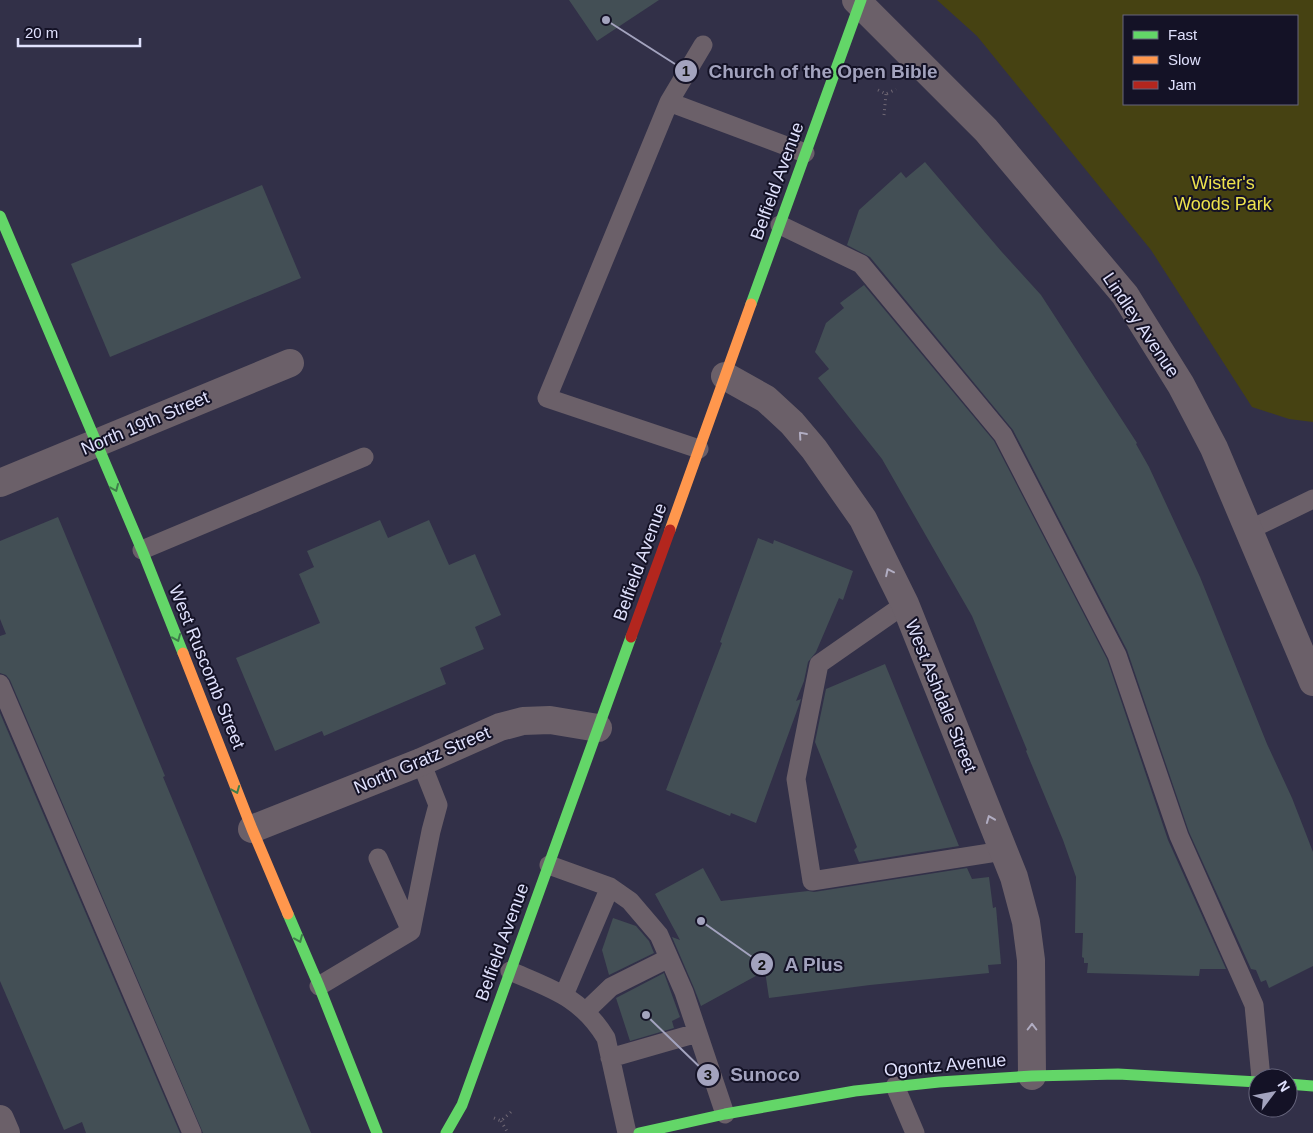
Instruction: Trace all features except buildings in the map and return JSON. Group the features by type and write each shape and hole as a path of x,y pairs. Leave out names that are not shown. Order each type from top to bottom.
{"street":[{"name":"Belfield Avenue","path":"446,1133 462,1105 859,1"},
{"name":"Lindley Avenue","path":"859,1 986,130 1125,295 1181,385 1214,448 1313,682"},
{"name":"West Ruscomb Street","path":"0,216 142,550 252,830 319,986 377,1133"},
{"name":"North 19th Street","path":"0,483 290,363"},
{"name":"West Ashdale Street","path":"725,376 766,399 792,423 814,449 863,519 905,604 1014,877 1026,922 1031,960 1032,1076"},
{"name":"North Gratz Street","path":"252,830 421,762 500,727 523,721 550,720 598,728"},
{"name":"Ogontz Avenue","path":"639,1133 725,1114 855,1090 895,1086 1032,1076 1118,1074 1248,1081"},
{"path":"1298,1085 1313,1086"},
{"path":"0,1119 6,1133"}],"lane":[{"path":"699,449 547,398 669,102 703,45"},
{"path":"669,102 805,153"},
{"path":"780,225 861,264 1003,435 1118,655 1179,836 1254,1005 1260,1068"},
{"path":"142,550 364,457"},
{"path":"1249,530 1313,499"},
{"path":"905,604 819,664 796,779 812,881 1003,851"},
{"path":"0,684 192,1133"},
{"path":"319,986 411,931 438,805 421,762"},
{"path":"378,858 411,931"},
{"path":"549,864 610,887 630,901 659,935 684,992 725,1114"},
{"path":"564,995 610,887"},
{"path":"586,1011 611,987 669,958"},
{"path":"510,971 564,995 586,1011 606,1038 627,1133"},
{"path":"610,1058 697,1033"},
{"path":"895,1086 915,1133"}],"path":[{"path":"886,94 897,89"},
{"path":"878,90 886,94"},
{"path":"884,115 886,94"},
{"path":"501,1121 512,1111"},
{"path":"490,1118 501,1121 508,1133"}],"green space":[{"name":"Wister's Woods Park","path":"937,0 1313,0 1313,422 1289,419 1252,407 1151,250 977,36"}],"traffic: fast":[{"path":"751,304 861,0"},
{"path":"0,216 142,550 183,653"},
{"path":"446,1133 462,1105 631,637"},
{"path":"288,914 319,986 377,1133"},
{"path":"639,1133 725,1114 855,1091 939,1082 1032,1076 1118,1074 1248,1081"},
{"path":"1298,1085 1313,1086"}],"traffic: slow":[{"path":"670,530 751,304"},
{"path":"183,653 252,829 288,914"}],"traffic: jam":[{"path":"631,637 670,530"}],"place":[{"name":"Church of the Open Bible","path":"606,20"},
{"name":"A Plus","path":"701,921"},
{"name":"Sunoco","path":"646,1015"}]}
